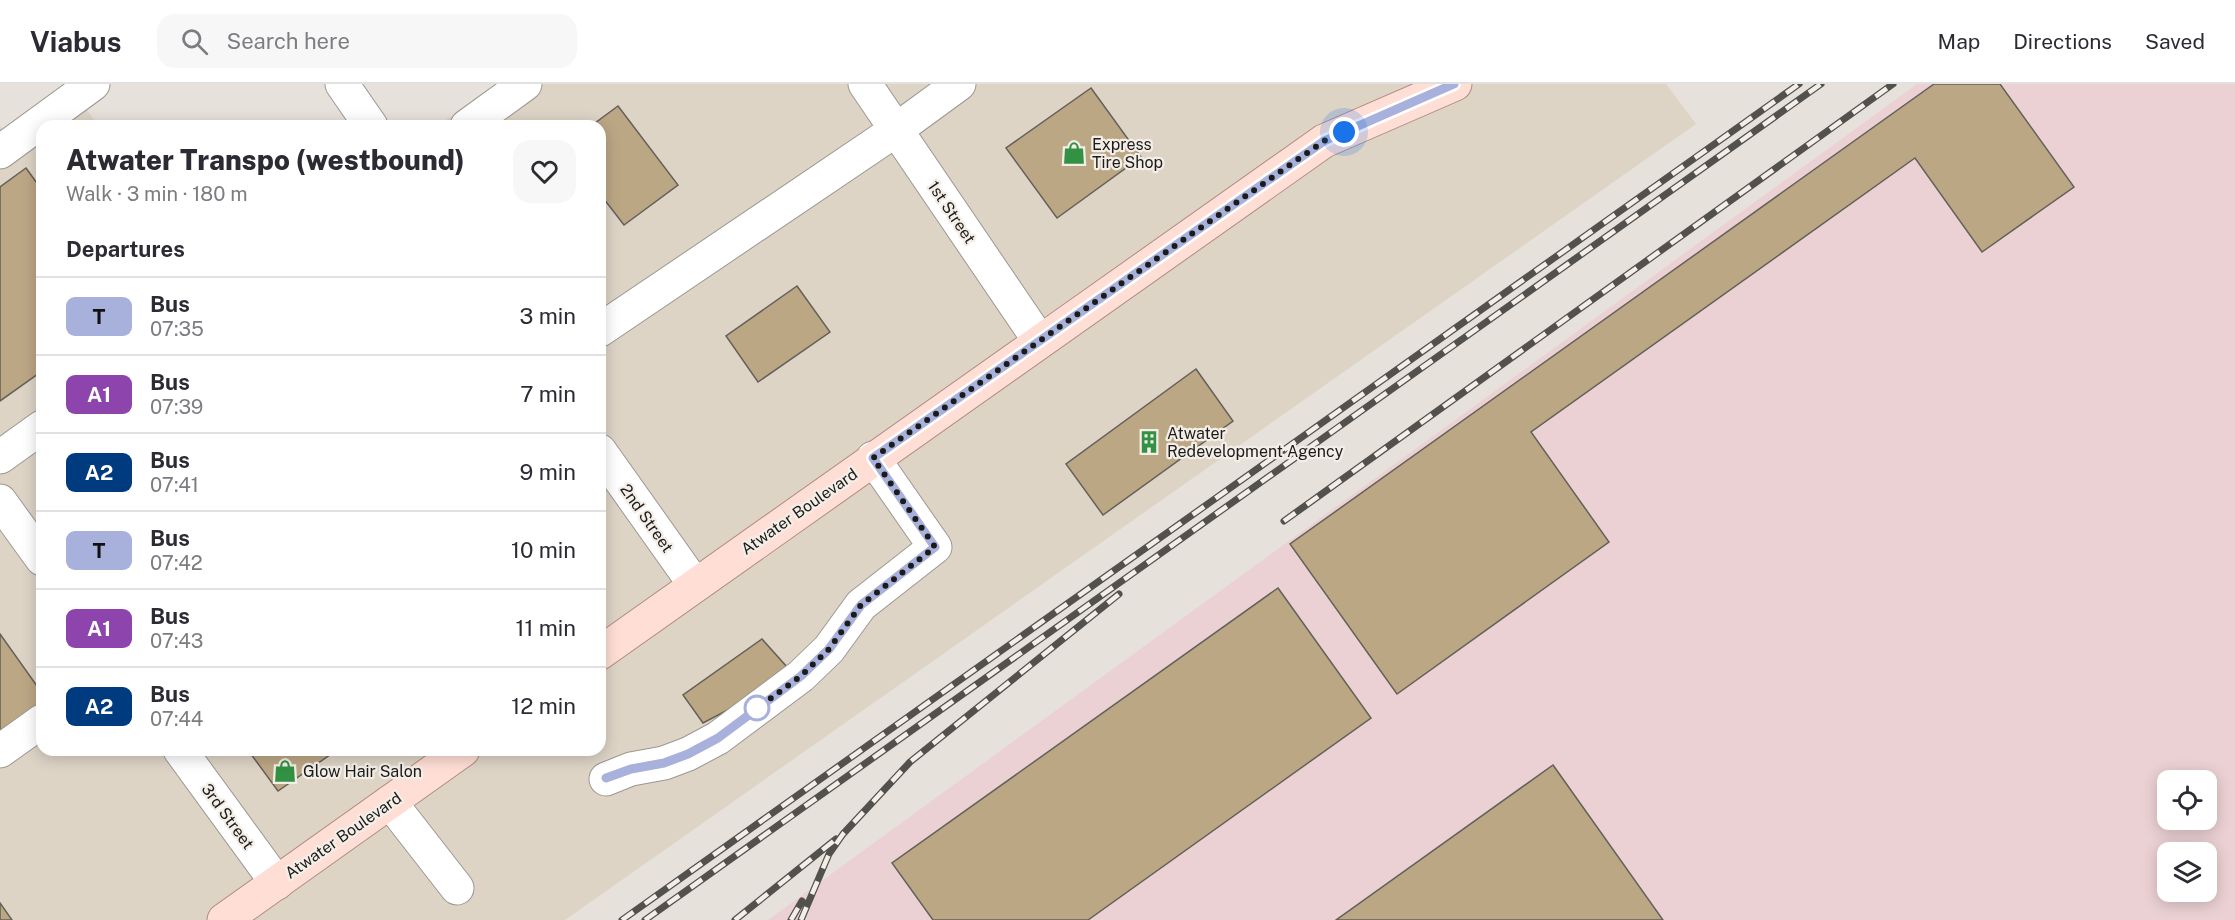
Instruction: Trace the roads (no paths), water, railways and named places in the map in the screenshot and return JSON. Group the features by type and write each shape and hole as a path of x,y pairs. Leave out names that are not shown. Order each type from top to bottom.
{"main road":[{"name":"Atwater Boulevard","path":"606,649 1039,340 1324,141 1418,91 1455,84"},
{"name":"Atwater Boulevard","path":"224,920 455,756"}],"street":[{"path":"44,120 93,84"},
{"path":"342,84 367,120"},
{"path":"475,120 525,84"},
{"name":"1st Street","path":"865,84 1039,340"},
{"path":"606,326 896,130 959,84"},
{"path":"0,152 36,126"},
{"path":"0,457 36,431"},
{"path":"606,778 631,769 664,763 688,754 718,738 801,676 829,649 861,605 935,547 873,458"},
{"name":"2nd Street","path":"606,459 695,585"},
{"path":"0,501 36,551"},
{"path":"0,751 36,726"},
{"name":"3rd Street","path":"184,756 277,883"},
{"path":"390,802 457,888"}],"railway":[{"path":"622,920 1799,84"},
{"path":"645,920 1821,84"},
{"path":"1284,521 1893,84"},
{"path":"801,920 829,854 843,834 910,762 1119,594"},
{"path":"735,920 836,839"},
{"path":"791,920 802,901"}],"place":[{"name":"Express Tire Shop","path":"1074,153"},
{"name":"Atwater Redevelopment Agency","path":"1149,442"},
{"name":"Glow Hair Salon","path":"285,771"}]}
